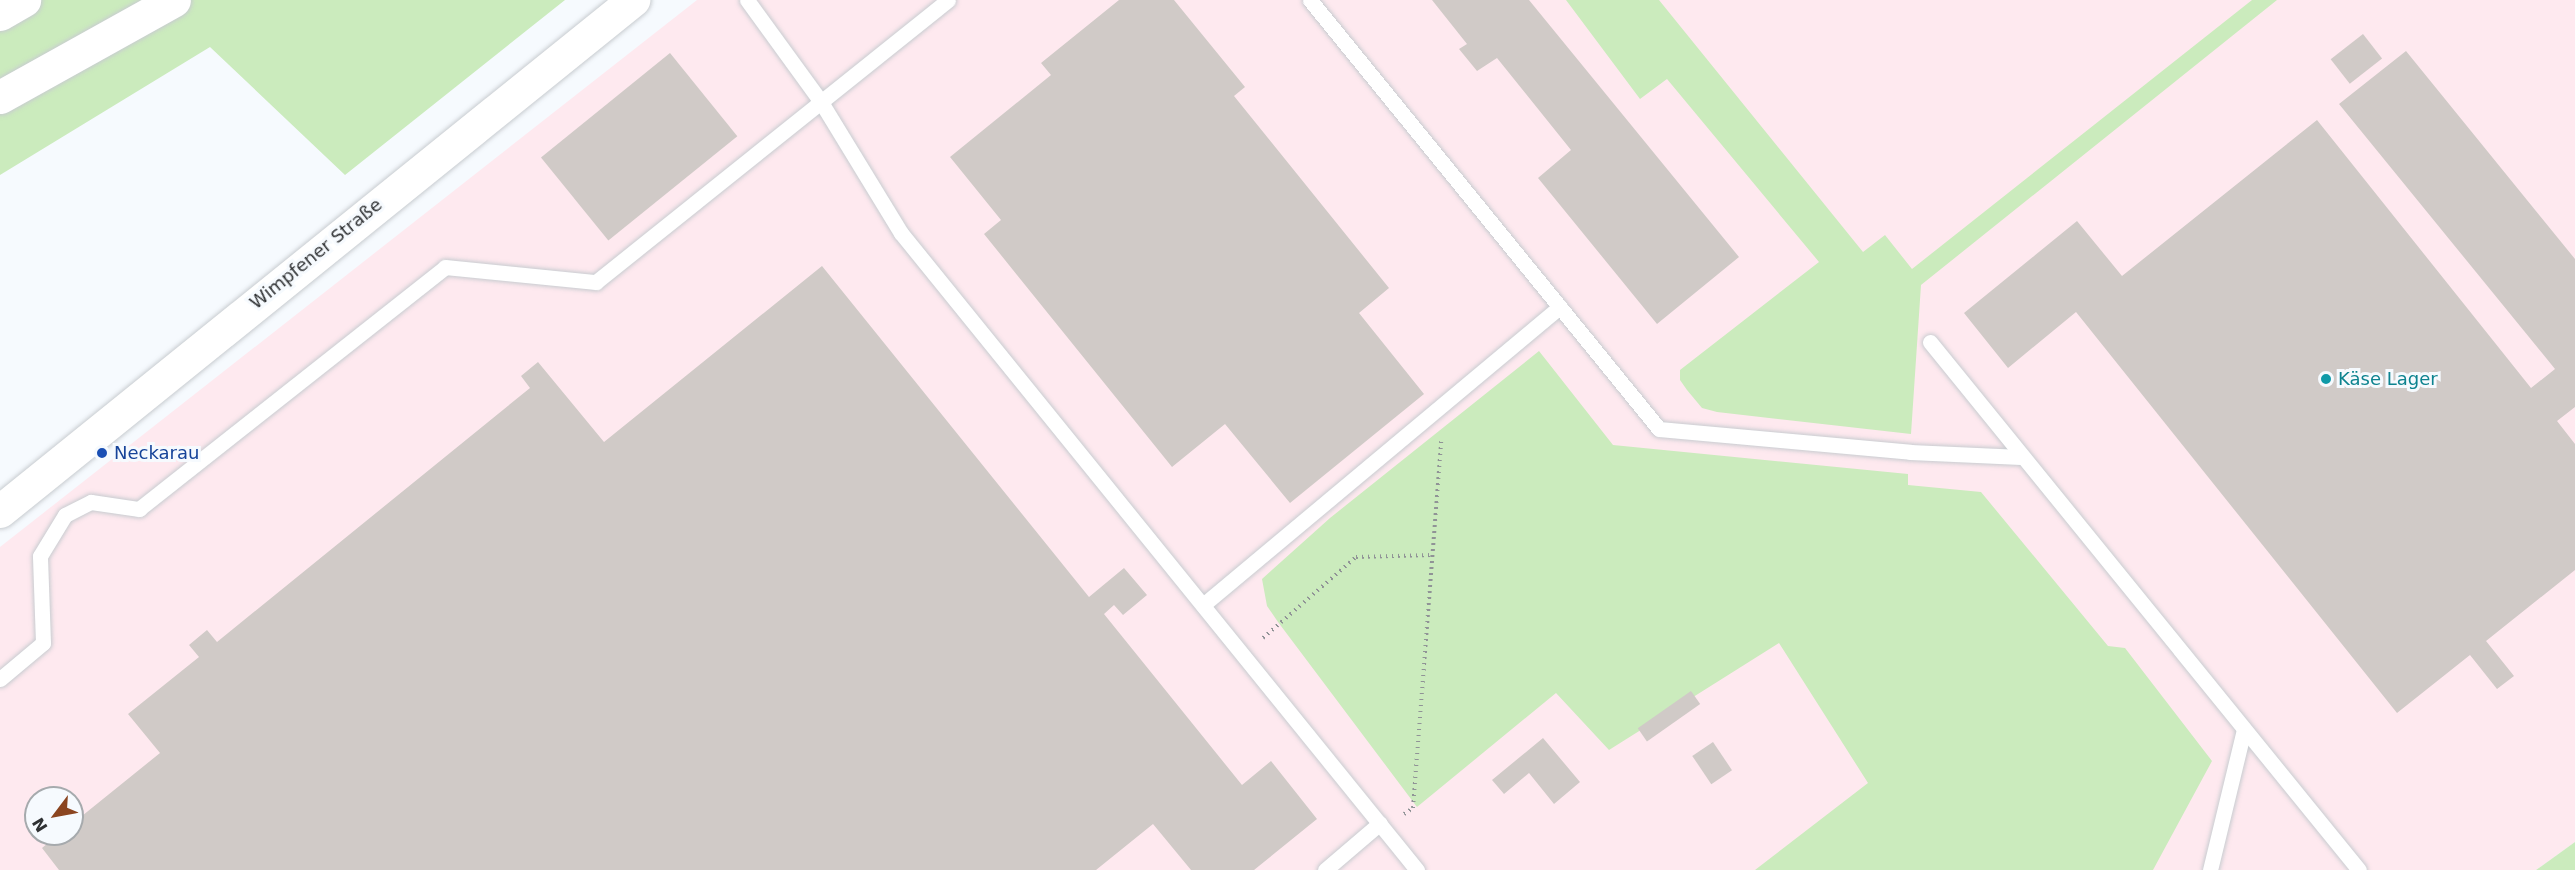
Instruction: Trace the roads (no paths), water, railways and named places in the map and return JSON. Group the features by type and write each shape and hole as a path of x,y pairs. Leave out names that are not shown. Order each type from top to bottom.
{"street":[{"path":"0,14 24,0"},
{"path":"0,97 174,0"},
{"name":"Wimpfener Straße","path":"0,511 633,0"}],"lane":[{"path":"747,0 821,102 901,233 1417,870"},
{"path":"0,679 43,643 40,556 64,515 91,502 139,509 445,267 596,282 948,0"},
{"path":"1310,0 1659,429 1910,452 2021,458"},
{"path":"1203,605 1560,307"},
{"path":"1930,342 2021,458 2359,870"},
{"path":"2210,870 2244,729"},
{"path":"1325,870 1381,825"}],"place":[{"name":"Käse Lager","path":"2326,379"},
{"name":"Neckarau","path":"102,453"}]}
